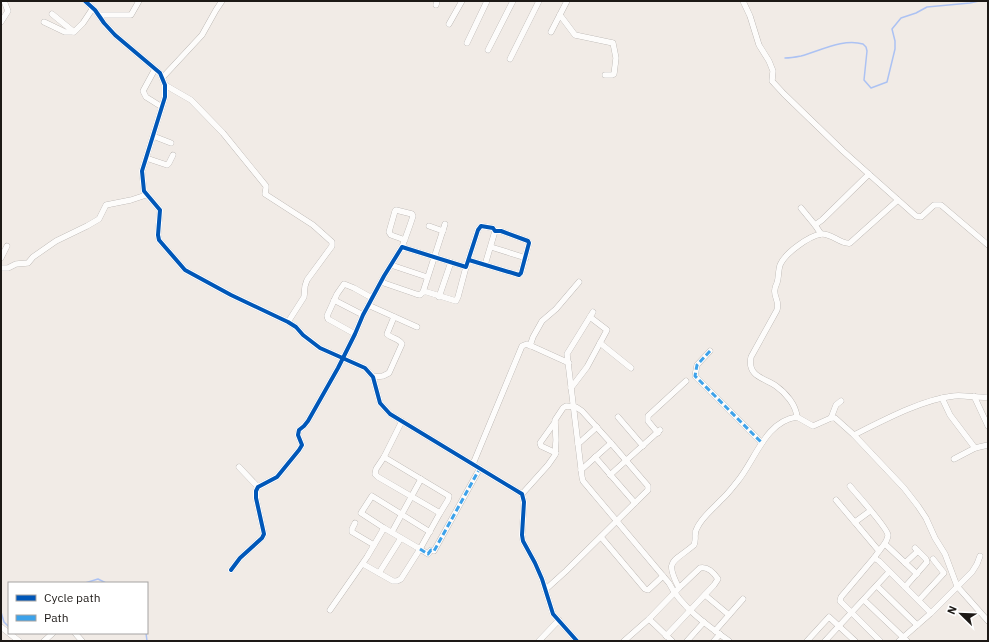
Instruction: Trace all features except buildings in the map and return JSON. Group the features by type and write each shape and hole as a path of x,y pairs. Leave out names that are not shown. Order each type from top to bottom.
{"street":[{"path":"1,22 8,11 4,1"},
{"path":"86,1 109,29 156,69 163,77 166,85 165,97 142,171 142,186 146,195 160,210 158,238 184,270 231,295 288,322 320,348 342,359 366,368 373,377 380,403 390,414 522,494 524,502 523,541 535,563 551,610 577,641"},
{"path":"99,15 130,16 133,14 139,1"},
{"path":"163,77 202,35 222,1"},
{"path":"449,24 462,1"},
{"path":"467,43 488,1"},
{"path":"488,50 513,1"},
{"path":"510,59 539,1"},
{"path":"551,32 566,1"},
{"path":"743,1 750,16 759,45 769,61 773,71 772,81 775,85 843,151 919,217 922,217 934,205 941,206 988,245"},
{"path":"44,22 65,32 74,32 83,23 93,8"},
{"path":"52,14 74,32"},
{"path":"560,15 575,35 613,43 616,58 614,74 605,74"},
{"path":"156,69 143,91 146,97 162,107"},
{"path":"166,85 191,100 223,133 266,186 265,194 313,225 332,242 332,246 308,280 304,289 304,297 288,322"},
{"path":"153,136 171,143"},
{"path":"146,158 167,166 173,155"},
{"path":"815,225 869,174"},
{"path":"1,268 8,268 16,264 28,263 33,257 56,241 99,219 104,207 108,204 131,200 146,195"},
{"path":"797,417 793,403 778,387 763,380 754,372 751,366 751,360 777,310 778,306 774,289 777,282 779,266 788,253 808,239 820,234 830,236 847,244 850,243 898,200"},
{"path":"801,208 815,225 820,234"},
{"path":"232,570 240,558 262,538 264,534 256,498 256,491 258,487 277,477 295,457 302,445 298,435 299,430 308,421 342,359 372,298 405,240 412,215 396,210 394,212 389,233 405,240"},
{"path":"423,292 445,224"},
{"path":"429,226 442,231"},
{"path":"381,282 416,294 420,295 423,292 456,301 466,267 480,227 486,226 495,231 501,231 528,241 530,245 518,275 469,260"},
{"path":"485,265 495,231"},
{"path":"1,256 7,246"},
{"path":"402,246 466,267"},
{"path":"490,247 526,258"},
{"path":"439,296 451,262"},
{"path":"391,265 427,277"},
{"path":"530,346 542,321 556,309 579,282"},
{"path":"355,334 327,318 334,300 340,288 345,284 372,298"},
{"path":"334,300 363,315"},
{"path":"368,306 417,327"},
{"path":"572,388 587,367 607,329 592,314 568,352 573,407 583,481 669,583 673,593 690,610 729,641"},
{"path":"373,377 383,376 389,373 402,344 401,341 387,334 394,317"},
{"path":"600,343 631,368"},
{"path":"473,464 519,352 524,345 527,344 568,363"},
{"path":"710,351 697,365 695,376 762,443"},
{"path":"610,475 659,432 648,421 648,416 686,381"},
{"path":"854,435 885,420 928,402 942,398 954,396 988,397"},
{"path":"974,396 988,426"},
{"path":"942,398 950,415 975,448"},
{"path":"831,418 836,405 841,401"},
{"path":"545,590 647,491 648,486 597,427 578,408 566,406 563,408 540,444 541,446 556,453"},
{"path":"618,417 643,446"},
{"path":"679,588 670,568 672,563 694,545 696,541 694,532 700,522 738,482 762,443 772,431 782,422 797,417 813,426 831,418 837,419 854,435 904,488 918,506 926,518 935,538 946,554 957,586 988,622"},
{"path":"402,421 375,472 377,476 440,513"},
{"path":"522,494 548,465 556,453 555,422"},
{"path":"578,444 597,427"},
{"path":"581,470 611,443"},
{"path":"954,459 975,448 988,445"},
{"path":"363,564 393,581 397,581 407,570 420,549 449,496 384,457"},
{"path":"595,457 635,503"},
{"path":"239,467 258,487"},
{"path":"430,532 373,496 370,497 361,513 428,554 431,550 434,551 480,468"},
{"path":"392,532 421,478"},
{"path":"850,486 883,526 888,535 885,544 840,598 841,602 880,641"},
{"path":"836,500 879,551"},
{"path":"855,522 870,511"},
{"path":"355,523 352,529 353,533 374,544"},
{"path":"330,610 363,564 384,528"},
{"path":"601,537 645,589 648,590 663,576"},
{"path":"380,573 401,538"},
{"path":"885,544 917,574"},
{"path":"905,563 916,550 927,561 905,587"},
{"path":"864,600 903,640 972,572 980,556"},
{"path":"874,558 931,613"},
{"path":"919,600 931,589 944,573 933,559"},
{"path":"624,641 649,619 673,593 700,568 703,567 710,570 718,579 714,585 666,636"},
{"path":"828,640 840,625 890,572"},
{"path":"877,586 917,625"},
{"path":"705,595 729,616"},
{"path":"714,641 729,616 743,599"},
{"path":"807,641 829,617 840,625 856,641"},
{"path":"649,619 672,641"},
{"path":"539,641 559,620"},
{"path":"687,641 704,622"},
{"path":"10,634 18,641"},
{"path":"44,641 52,634"}],"waterway":[{"path":"785,58 801,56 840,44 863,44 867,51 864,80 871,88 887,82 895,49 892,29 901,18 916,13 927,7 979,1"},
{"path":"88,582 98,579 104,582"},
{"path":"1,612 4,622 8,626"},
{"path":"146,634 147,641"}],"marked path":[{"path":"710,351 697,365 695,376 762,443"},
{"path":"420,549 428,554 431,550 434,551 480,468"}],"cycle path":[{"path":"85,1 95,10 115,35 160,73 165,85 165,97 142,171 144,191 160,210 159,240 185,270 231,295 288,322 320,348 365,368 373,377 380,403 390,414 522,494 524,502 523,541 542,579 553,614 577,641"},
{"path":"231,570 240,558 262,538 264,534 256,498 256,491 258,487 277,477 299,450 302,445 298,435 299,430 308,421 338,368 363,315 402,247 466,267 478,230 481,226 493,228 495,231 501,231 528,241 529,243 521,273 519,275 469,260"}]}
